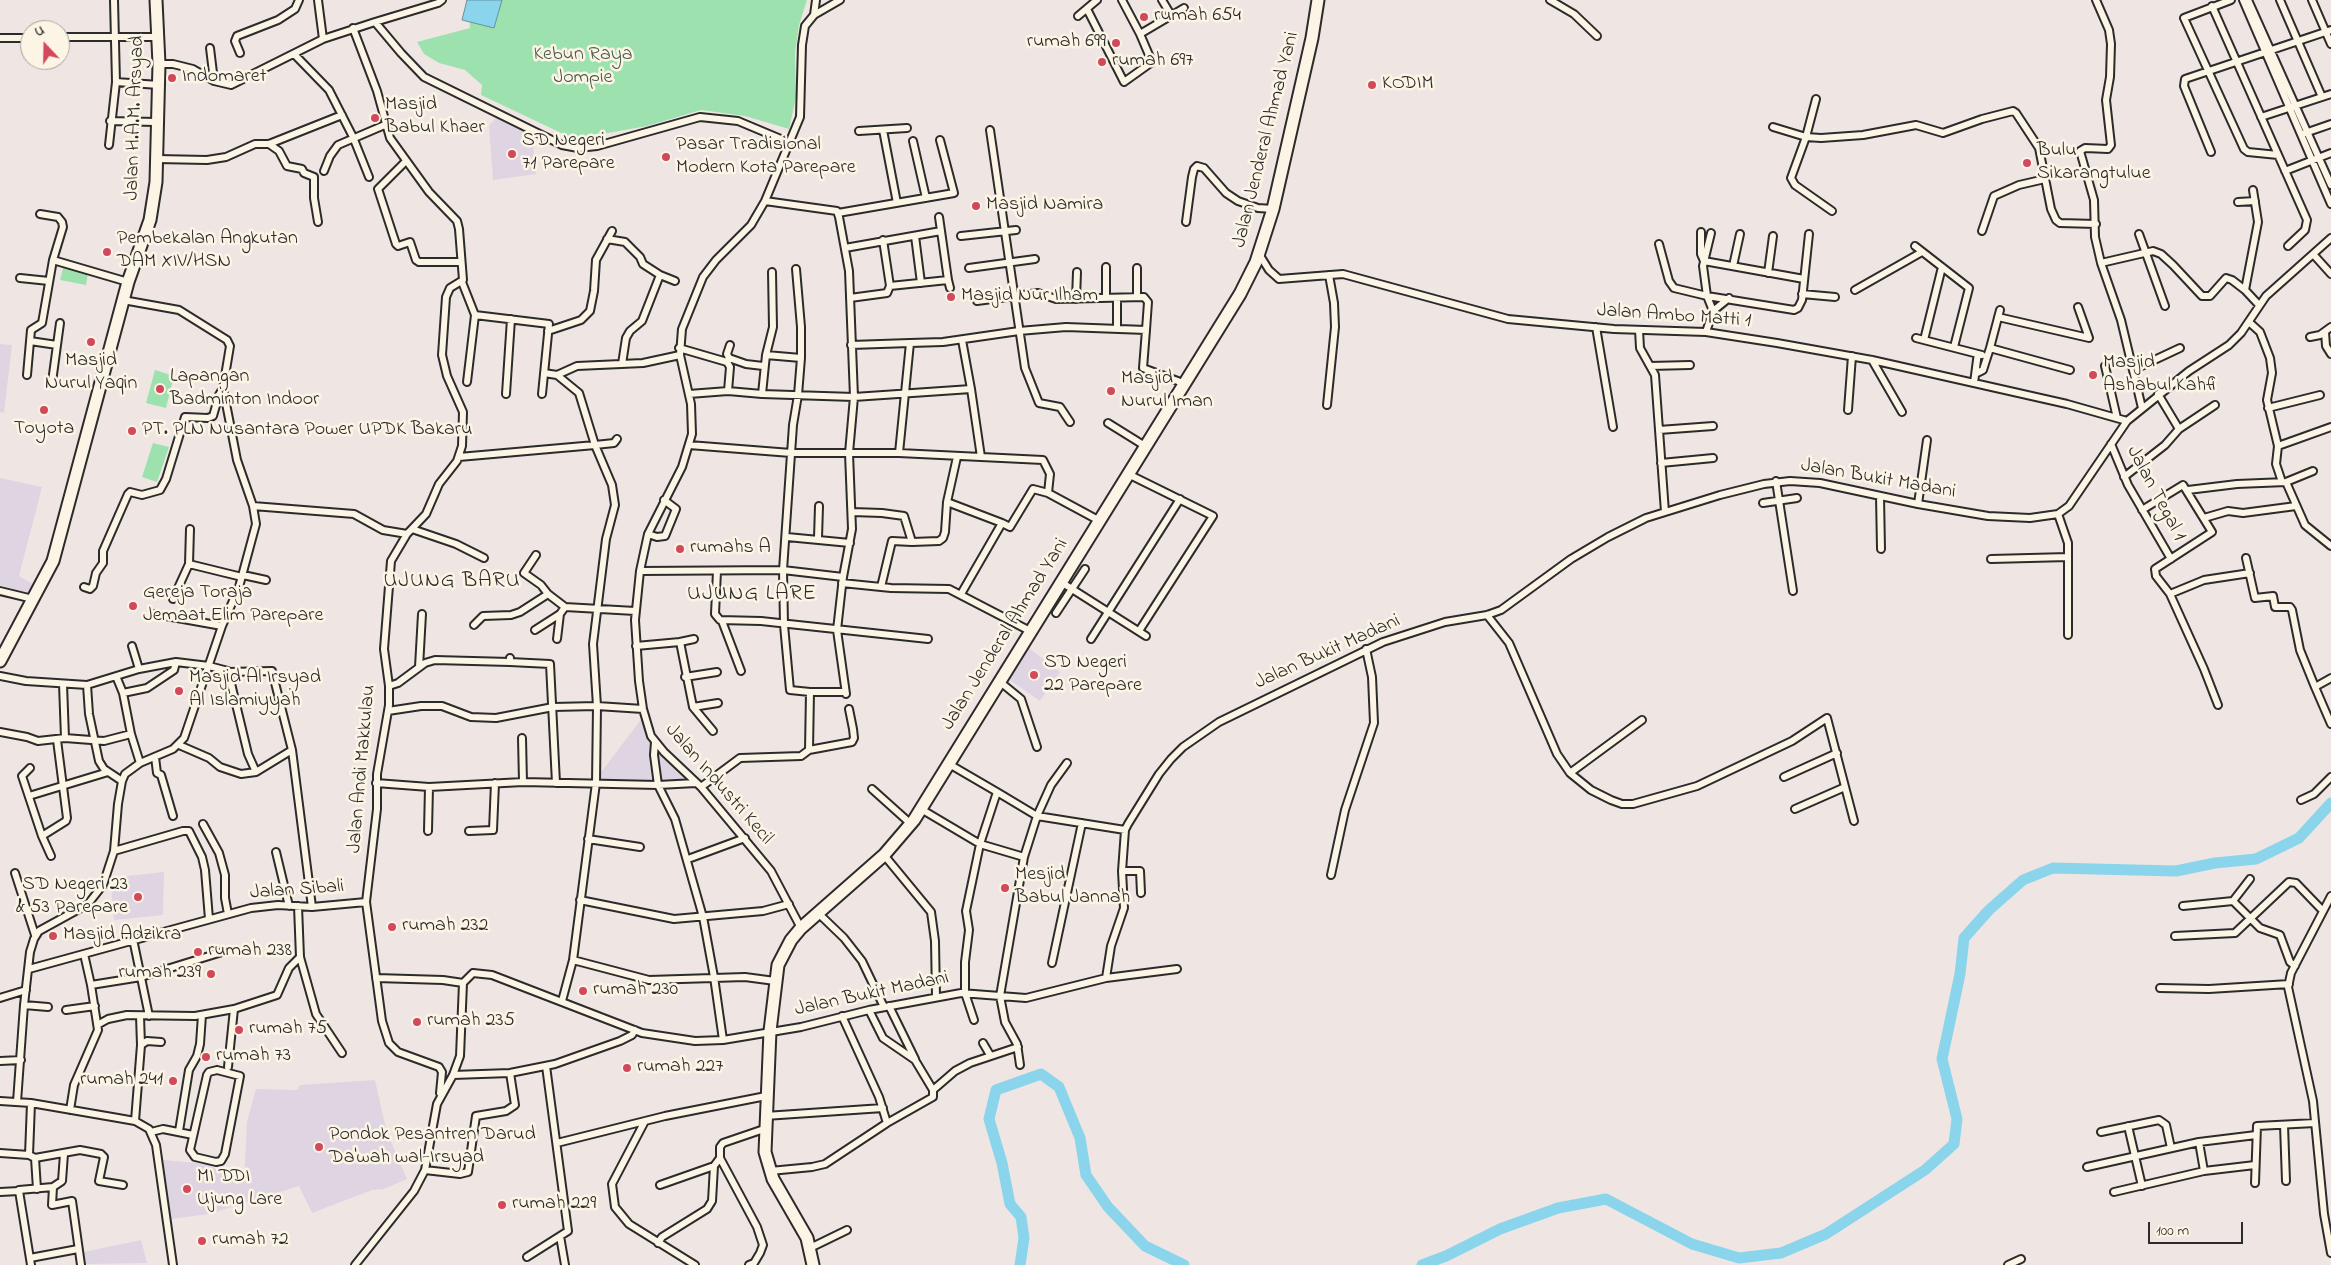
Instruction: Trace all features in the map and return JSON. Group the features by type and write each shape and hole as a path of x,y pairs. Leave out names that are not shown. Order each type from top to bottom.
{"highway":[{"name":"Jalan H.A.M. Arsyad","path":"0,661 53,561 128,282 150,220 156,182 156,122 159,85 160,37 156,0"},
{"name":"Jalan Jenderal Ahmad Yani","path":"813,1265 810,1248 803,1229 770,1171 765,1152 764,1128 770,1031 775,982 784,951 801,928 817,912 884,855 911,824 1240,294 1259,254 1273,209 1312,38 1318,0"}],"street":[{"path":"109,145 110,121 116,82 113,36 114,0"},
{"path":"240,53 235,41 237,36 278,20 295,9 299,0"},
{"path":"318,0 323,39"},
{"path":"159,64 173,64 193,69 214,80 231,85 323,39 353,28 438,4 442,0"},
{"name":"Jalan Industri Kecil","path":"801,928 771,871 699,785 655,742 648,730 643,709 636,646 636,611 640,571 648,534 682,467 690,445 693,424 689,394 679,351 686,316 703,277 716,260 751,225 765,201 788,142 800,118 804,31 808,21 814,15 816,0"},
{"path":"814,15 840,0"},
{"path":"1078,16 1097,0"},
{"path":"1087,9 1123,82 1152,63 1140,34 1122,0"},
{"path":"1162,0 1172,14"},
{"path":"1550,0 1574,14 1597,36"},
{"path":"2096,0 2109,30 2111,62 2106,100 2111,145 2108,149 2085,148 2080,152 2094,200 2096,237 2100,263 2121,320 2142,408"},
{"path":"2231,0 2184,18 2244,149 2248,152 2278,155"},
{"path":"2242,0 2331,185"},
{"path":"2248,0 2268,52"},
{"path":"2280,0 2322,97"},
{"path":"2312,0 2328,31 2331,44"},
{"path":"2212,6 2307,224 2306,230 2288,246"},
{"path":"1140,34 1184,8"},
{"path":"375,22 401,53 424,76 562,145 578,148 598,146 700,117 738,121 788,142"},
{"path":"353,28 377,91 390,138 429,192 457,221 462,282 475,315 468,382"},
{"path":"2211,152 2183,82 2185,79 2328,31"},
{"path":"70,37 160,37"},
{"path":"0,38 20,38"},
{"path":"210,48 214,80"},
{"path":"294,54 329,90 353,137 370,177"},
{"path":"116,82 159,85"},
{"path":"2261,117 2331,94"},
{"path":"1816,99 1806,137 1791,178 1796,185 1832,211"},
{"path":"1773,127 1806,137 1821,138 1863,135 1916,124 1943,133 1982,119 2013,111 2036,142 2051,209 2056,220 2060,222 2096,224"},
{"path":"156,159 210,159 226,157 255,144 269,144 342,115"},
{"path":"110,121 156,122"},
{"path":"324,171 335,148 353,137 387,124"},
{"path":"2305,133 2331,124"},
{"path":"859,132 907,128"},
{"path":"883,130 897,203"},
{"path":"990,130 1003,232 1025,368 1041,405 1060,407 1070,422"},
{"path":"2305,133 2312,160 2331,204"},
{"path":"765,201 838,213 954,193 940,140"},
{"path":"913,141 926,198"},
{"path":"269,144 279,151 287,166 302,169 304,173 314,177 314,198 318,222"},
{"path":"2285,171 2331,153"},
{"path":"406,161 378,189 396,244 398,246 410,242 416,260 419,262 461,262"},
{"path":"1186,222 1192,177 1197,166 1204,168 1226,193 1238,201 1258,208 1273,209"},
{"path":"1982,231 1994,196 2020,185 2045,179"},
{"path":"2245,290 2257,233 2258,210 2253,190"},
{"path":"2238,202 2255,201"},
{"path":"796,269 801,327 801,358 791,453 783,570 784,625 790,690 845,693 837,630 850,542 852,512 849,453 854,397 849,272 838,213"},
{"path":"27,375 31,330 42,323 62,222 58,217 40,214"},
{"path":"939,217 950,288"},
{"path":"961,236 1016,230"},
{"path":"548,331 580,320 590,311 594,291 596,260 612,231"},
{"path":"845,248 941,231"},
{"path":"1701,232 1701,254 1704,261"},
{"path":"1711,233 1704,261 1703,274 1707,296 1713,311"},
{"path":"1733,266 1740,234"},
{"path":"1659,244 1671,284 1681,290 1794,310 1801,303 1809,234"},
{"path":"2138,234 2165,306"},
{"path":"915,236 921,283"},
{"path":"1768,273 1773,236"},
{"path":"2068,635 2068,543 2058,514 2069,506 2127,421 2158,394 2229,345 2249,322 2259,304 2331,238"},
{"path":"607,239 625,242 644,264 660,275 675,281"},
{"path":"850,298 887,293 890,286 883,240"},
{"path":"1915,246 1969,288 1954,347"},
{"path":"2100,263 2144,251 2153,251 2161,254 2202,296 2210,296 2226,278 2232,280 2245,290 2259,304"},
{"path":"1855,290 1922,252"},
{"name":"Jalan Ambo Matti 1","path":"1259,254 1269,270 1279,279 1353,275 1388,288 1508,319 1596,328 1706,332 1852,356 1974,383 2127,421"},
{"path":"2313,254 2331,274"},
{"path":"968,268 1035,259"},
{"path":"53,260 128,282"},
{"path":"1704,261 1804,279"},
{"path":"1106,267 1106,298"},
{"path":"1924,340 1942,267"},
{"path":"1137,268 1137,297"},
{"path":"762,394 763,366 772,327 772,272"},
{"path":"1076,299 1077,272"},
{"path":"622,364 626,338 630,331 642,321 660,275"},
{"path":"1327,406 1335,327 1334,303 1328,275"},
{"path":"20,278 50,281"},
{"path":"890,286 948,280"},
{"name":"Jalan Andi Makkulau","path":"440,1094 442,1072 439,1066 398,1052 390,1045 382,1021 366,902 377,809 376,783 388,711 389,686 384,649 391,561 409,532 426,514 440,484 459,457 463,440 463,412 446,376 442,355 446,294 450,288 462,282"},
{"path":"977,301 1038,292 1053,298 1144,297 1148,301 1144,368 1184,384"},
{"path":"1802,294 1835,297"},
{"path":"1117,328 1118,298"},
{"path":"1706,332 1713,311 1729,298"},
{"path":"84,587 90,589 94,586 95,576 103,563 103,551 128,494 146,494 160,490 166,480 185,417 208,418 213,416 223,388 230,346 225,338 179,310 123,300"},
{"path":"1977,373 1983,370 1999,314 2088,338 2078,307"},
{"path":"475,315 548,323 542,394"},
{"path":"506,394 511,319"},
{"path":"2249,322 2260,332 2270,358 2272,373 2267,392 2268,408 2278,446 2276,464 2307,527 2331,546"},
{"path":"52,382 60,323"},
{"path":"851,345 962,340 1018,331 1066,327 1146,330"},
{"path":"2310,337 2325,332 2331,327"},
{"path":"1596,328 1613,427"},
{"path":"1640,330 1640,348 1655,375 1664,512"},
{"path":"2325,332 2326,346 2331,354"},
{"path":"1916,338 1987,356"},
{"path":"962,340 981,458"},
{"path":"30,341 57,346"},
{"path":"899,453 910,343"},
{"path":"730,345 727,354 729,358 746,364 763,366"},
{"path":"1990,348 2070,370"},
{"path":"2133,370 2180,348"},
{"path":"557,375 576,366 651,362 679,351 727,362 730,368 728,391"},
{"path":"1974,383 1977,373 1975,370 1978,354"},
{"path":"766,355 801,358"},
{"path":"1848,410 1852,356"},
{"path":"1872,360 1902,412"},
{"path":"1650,366 1690,365"},
{"path":"2105,366 2117,418"},
{"path":"544,373 557,375 579,392 595,445 612,485 615,505 606,539 593,654 597,706 596,783 573,960 562,1001"},
{"path":"17,1102 30,952 36,935 47,926 82,908 94,898 108,875 114,851 122,781 129,770 140,763 179,745 187,732 222,626 242,576 256,524 254,506 237,460 223,388"},
{"path":"689,394 728,391 854,397 971,389"},
{"path":"2158,394 2179,429"},
{"path":"2268,408 2320,395"},
{"path":"2124,477 2165,445 2179,429 2215,405"},
{"path":"1108,423 1146,446"},
{"path":"1659,430 1712,426"},
{"path":"2278,446 2331,427"},
{"path":"459,457 614,443 617,439"},
{"path":"1918,504 1926,440"},
{"name":"Jalan Tegal 1","path":"2111,444 2124,477 2171,559"},
{"path":"690,445 791,453 899,453 1043,460 1050,474 1048,493"},
{"path":"881,587 892,542 937,542 944,538 947,502 957,457"},
{"path":"1661,462 1713,458"},
{"path":"2188,490 2284,482 2313,471"},
{"path":"1128,474 1180,498 1213,516 1139,631"},
{"path":"1776,482 1794,591"},
{"name":"Jalan Bukit Madani","path":"463,983 470,975 481,972 635,1030 670,1039 694,1041 723,1040 801,1027 869,1010 965,993 1018,999 1034,997 1106,978 1111,946 1124,908 1122,871 1125,830 1159,774 1183,747 1195,737 1236,713 1366,649 1445,622 1488,615 1508,606 1570,559 1627,527 1664,512 1720,495 1776,482 1820,482 1918,504 1988,516 2030,518 2058,514"},
{"path":"2142,510 2182,486 2188,490 2212,533 2157,567 2154,571 2170,594 2218,705"},
{"path":"947,502 1010,527 1033,490 1048,493 1098,520"},
{"path":"1880,496 1881,549"},
{"path":"1091,639 1180,498"},
{"path":"1763,503 1797,498"},
{"path":"648,534 657,537 665,536 676,509 664,500"},
{"path":"254,506 354,514 383,530 409,532 456,544 484,558"},
{"path":"818,538 819,506"},
{"path":"2204,518 2228,511 2243,513 2296,506"},
{"path":"852,512 904,516 912,542"},
{"path":"961,594 1002,523"},
{"path":"173,599 189,564 190,529"},
{"path":"786,537 850,542"},
{"path":"536,555 524,573 541,584 548,594 565,607 636,611"},
{"path":"1991,559 2068,557"},
{"path":"2246,558 2255,598 2273,596 2275,608 2290,608 2292,610 2300,650 2331,724"},
{"path":"189,564 266,580"},
{"path":"1056,613 1085,569"},
{"path":"640,571 783,570 881,587 947,589 961,594 1030,631"},
{"path":"717,571 715,614 722,621 741,671"},
{"path":"2170,594 2204,580 2250,573"},
{"path":"1061,582 1146,636"},
{"path":"0,591 34,599"},
{"path":"474,625 483,616 511,615 520,612 548,594"},
{"path":"535,630 560,614 565,607"},
{"path":"155,614 222,626"},
{"path":"419,667 422,614"},
{"path":"557,639 560,614"},
{"path":"1488,615 1509,643 1557,754 1570,773 1591,790 1622,804 1633,804 1698,786 1792,741 1827,718 1854,822"},
{"path":"722,621 761,622 928,639"},
{"path":"636,646 694,639"},
{"path":"680,642 685,677 693,707 712,732"},
{"path":"132,646 139,669"},
{"path":"1331,875 1345,810 1374,722 1372,676 1366,649"},
{"path":"389,686 398,683 425,662 435,660 510,660 550,664 556,783"},
{"path":"123,693 152,685 175,669 176,662"},
{"path":"0,676 26,681 86,684 139,669 176,662 209,666 229,672 272,671 292,750 312,907"},
{"path":"229,672 248,754 256,772"},
{"path":"685,677 717,672"},
{"path":"116,676 123,693 130,734 140,763"},
{"path":"2315,687 2331,678"},
{"path":"999,681 1021,699 1037,747"},
{"path":"63,684 65,738"},
{"path":"86,684 99,761 108,772 122,781"},
{"path":"809,750 810,692"},
{"path":"693,707 718,704"},
{"path":"388,711 421,706 442,706 471,717 496,718 553,708 597,706 643,709"},
{"path":"376,783 429,787 523,782 699,785 740,758 801,756 809,750 834,747 852,742 854,738 849,709"},
{"path":"1570,773 1642,720"},
{"path":"0,732 38,741 65,738 104,741 130,734"},
{"path":"522,738 523,782"},
{"path":"42,836 66,821 57,740"},
{"path":"655,742 654,755 658,785 674,819 688,859 703,917 723,1040"},
{"path":"179,745 242,774 256,772 292,750"},
{"path":"1784,777 1837,753"},
{"path":"155,757 157,773 161,775 173,816"},
{"path":"1020,1065 1018,1048 1005,1022 1000,996 1024,857 1037,816 1051,785 1067,763"},
{"path":"949,764 1037,816 1125,830"},
{"path":"30,768 22,776 42,836 51,856"},
{"path":"29,796 63,784 108,772"},
{"path":"2301,800 2314,794 2331,777"},
{"path":"469,831 493,830 495,783"},
{"path":"428,831 429,787"},
{"path":"1795,808 1845,787"},
{"path":"872,789 911,824"},
{"path":"974,1020 965,993 965,962 969,933 966,911 980,844 997,792"},
{"path":"921,809 980,844 1024,857"},
{"path":"1052,963 1082,823"},
{"path":"203,824 219,853 225,875 225,898 228,914"},
{"path":"114,851 183,831 189,831 202,857 205,870 209,919"},
{"path":"688,859 745,838"},
{"path":"588,839 640,847"},
{"path":"276,852 290,906"},
{"path":"884,855 931,912 935,942 934,970 936,997"},
{"path":"1122,871 1140,872 1141,893"},
{"path":"15,873 36,935"},
{"path":"2183,906 2233,901 2250,879"},
{"path":"2174,936 2235,933 2251,920 2289,882 2296,883 2324,910"},
{"path":"2330,1248 2323,1206 2316,1123 2289,984 2295,966 2331,896"},
{"path":"580,900 669,919 763,911 789,904"},
{"path":"2233,901 2260,928 2280,935 2290,962 2295,966"},
{"name":"Jalan Sibali","path":"29,969 133,939 264,906 312,907 366,902"},
{"path":"298,906 300,957 316,1014 342,1052"},
{"path":"770,1171 825,1164 887,1123 933,1097 933,1090 862,961 844,938 817,912"},
{"path":"133,939 149,1016"},
{"path":"91,986 141,977 222,952"},
{"path":"70,1110 74,1085 94,1041 99,1024 84,954"},
{"path":"99,1024 108,1019 126,1015 202,1015 234,1009 277,995 289,968 300,957"},
{"path":"573,960 649,980 745,977 775,982"},
{"path":"1106,978 1177,969"},
{"path":"355,1265 414,1191 425,1170 437,1104 440,1094 453,1075 460,1051 463,983 443,980 376,978"},
{"path":"2160,988 2210,989 2289,984"},
{"path":"0,998 26,990"},
{"path":"24,1005 48,1007"},
{"path":"66,1010 95,1006"},
{"path":"228,1067 234,1009"},
{"path":"869,1010 883,1038 916,1060"},
{"path":"179,1131 189,1070 198,1056 202,1015"},
{"path":"135,1121 141,1045 140,1016"},
{"path":"842,1016 883,1108 887,1123"},
{"path":"453,1075 510,1073 546,1066 620,1042 632,1035 635,1030"},
{"path":"141,1045 147,1041 161,1042"},
{"path":"983,1043 990,1055"},
{"path":"933,1090 956,1071 990,1055 1018,1048"},
{"path":"0,1061 21,1060"},
{"path":"527,1258 568,1231 546,1066"},
{"path":"217,1070 239,1074 240,1081 225,1154 221,1161 216,1162 192,1155 190,1150 193,1135 209,1072 217,1070"},
{"path":"425,1170 460,1174 468,1172 476,1116 506,1111 515,1105 510,1073"},
{"path":"557,1143 645,1121 766,1096"},
{"path":"0,1101 31,1103 135,1121 149,1129 156,1145 162,1199 174,1265"},
{"path":"31,1103 32,1157 37,1189"},
{"path":"765,1116 883,1108"},
{"path":"2101,1132 2160,1120 2166,1124 2171,1148"},
{"path":"645,1121 612,1184 615,1207 622,1217 695,1265"},
{"path":"2255,1183 2257,1126 2316,1123"},
{"path":"2284,1125 2286,1181"},
{"path":"2128,1126 2142,1186"},
{"path":"749,1265 757,1258 763,1245 757,1227 720,1158 720,1147 723,1144 764,1128"},
{"path":"151,1132 163,1129 193,1135"},
{"path":"2087,1167 2199,1142 2256,1136"},
{"path":"2199,1142 2204,1171"},
{"path":"0,1153 32,1157 64,1154 80,1150 101,1154 104,1157 99,1181 123,1185"},
{"path":"0,1192 53,1187 62,1181 64,1154"},
{"path":"658,1242 662,1237 707,1209 712,1201 714,1166 720,1158"},
{"path":"2114,1192 2204,1171 2256,1165"},
{"path":"660,1185 714,1166"},
{"path":"53,1187 52,1205 72,1201 81,1265"},
{"path":"19,1190 30,1262 78,1249"},
{"path":"810,1248 847,1230"},
{"path":"560,1236 565,1265"},
{"path":"2008,1265 2022,1259"}],"shaded area":[{"name":"SD Negeri 71 Parepare","path":"496,118 532,135 536,174 493,180 489,126"},
{"path":"0,344 12,345 4,413 0,412"},
{"path":"0,478 42,487 19,576 38,587 33,596 0,585"},
{"name":"SD Negeri 22 Parepare","path":"1029,648 1060,672 1040,701 1007,678"},
{"path":"646,713 651,736 703,789 658,785 592,784"},
{"name":"SD Negeri 23 & 53 Parepare","path":"164,872 163,915 114,920 110,878"},
{"name":"Pondok Pesantren Darud Da'wah wal-Irsyad","path":"375,1080 387,1133 407,1179 384,1189 372,1190 312,1213 299,1186 209,1214 171,1219 163,1160 207,1164 224,1174 244,1180 247,1122 256,1089 297,1090 300,1085"},
{"path":"141,1240 147,1263 83,1264 84,1252"}],"green space":[{"name":"Kebun Raya Jompie","path":"468,0 807,0 799,25 795,53 796,97 789,129 745,116 701,110 647,126 574,139 481,95 482,85 465,70 439,63 424,54 417,42 470,28"},
{"path":"63,268 88,273 86,285 60,280"},
{"name":"Lapangan Badminton Indoor","path":"155,370 174,376 166,408 146,403"},
{"path":"153,443 169,447 157,482 142,477"}],"water":[{"path":"467,0 502,0 494,28 462,20"}],"waterway":[{"path":"1422,1265 1446,1256 1500,1229 1558,1208 1606,1199 1692,1244 1739,1258 1781,1253 1826,1234 1925,1170 1954,1144 1957,1119 1942,1059 1960,974 1964,938 1989,910 2023,880 2053,868 2176,871 2215,863 2256,859 2299,838 2331,803"},
{"path":"1020,1265 1024,1238 1021,1217 1010,1204 1002,1163 989,1119 996,1090 1041,1074 1059,1087 1080,1138 1086,1175 1108,1207 1145,1246 1184,1265"}],"place":[{"name":"rumah 654","path":"1144,17"},
{"name":"rumah 699","path":"1116,43"},
{"name":"rumah 697","path":"1102,62"},
{"name":"Indomaret","path":"172,78"},
{"name":"KODIM","path":"1372,85"},
{"name":"Masjid Babul Khaer","path":"375,118"},
{"name":"SD Negeri 71 Parepare","path":"512,154"},
{"name":"Pasar Tradisional Modern Kota Parepare","path":"666,157"},
{"name":"Bulu Sikarangtulue","path":"2027,163"},
{"name":"Masjid Namira","path":"976,206"},
{"name":"Pembekalan Angkutan DAM XIV/HSN","path":"107,252"},
{"name":"Masjid Nur Ilham","path":"951,297"},
{"name":"Masjid Nurul Yaqin","path":"91,342"},
{"name":"Masjid Ashabul Kahfi","path":"2093,375"},
{"name":"Lapangan Badminton Indoor","path":"160,389"},
{"name":"Masjid Nurul Iman","path":"1111,391"},
{"name":"Toyota","path":"44,410"},
{"name":"PT. PLN Nusantara Power UPDK Bakaru","path":"132,431"},
{"name":"rumahs A","path":"680,549"},
{"name":"Gereja Toraja Jemaat Elim Parepare","path":"133,606"},
{"name":"SD Negeri 22 Parepare","path":"1034,675"},
{"name":"Masjid Al Irsyad Al Islamiyyah","path":"179,691"},
{"name":"Mesjid Babul Jannah","path":"1005,888"},
{"name":"SD Negeri 23 & 53 Parepare","path":"138,897"},
{"name":"rumah 232","path":"392,927"},
{"name":"Masjid Adzikra","path":"53,936"},
{"name":"rumah 238","path":"198,952"},
{"name":"rumah 239","path":"211,974"},
{"name":"rumah 230","path":"583,991"},
{"name":"rumah 235","path":"417,1022"},
{"name":"rumah 75","path":"239,1030"},
{"name":"rumah 73","path":"206,1057"},
{"name":"rumah 227","path":"627,1068"},
{"name":"rumah 241","path":"173,1081"},
{"name":"Pondok Pesantren Darud Da'wah wal-Irsyad","path":"319,1147"},
{"name":"MI DDI Ujung Lare","path":"187,1189"},
{"name":"rumah 229","path":"502,1205"},
{"name":"rumah 72","path":"202,1241"}],"district":[{"name":"UJUNG BARU","path":"452,582"},
{"name":"UJUNG LARE","path":"752,595"}]}
